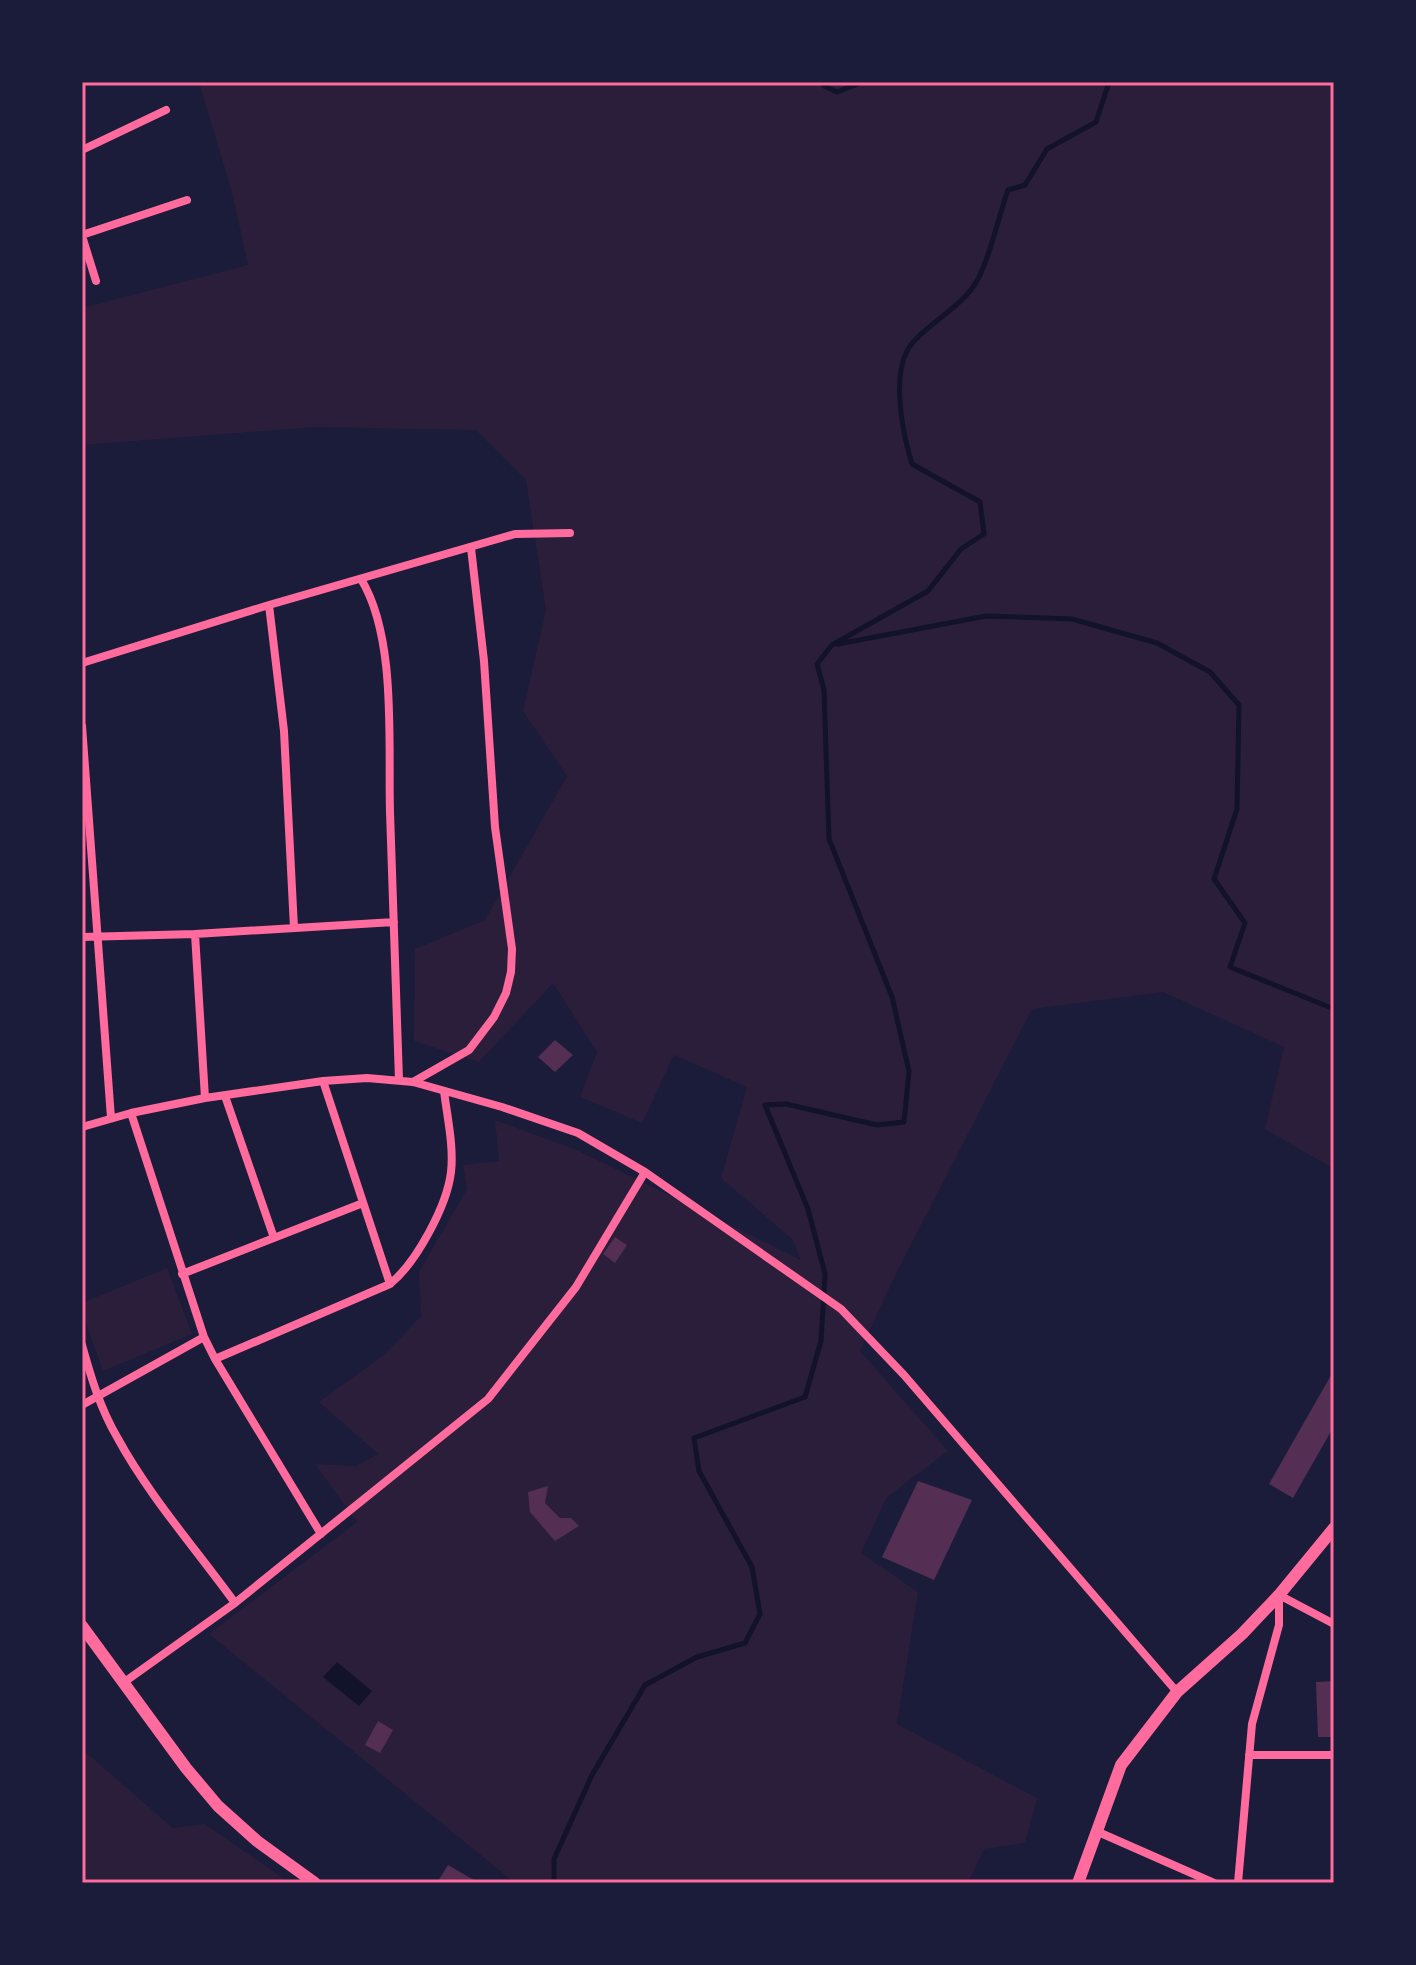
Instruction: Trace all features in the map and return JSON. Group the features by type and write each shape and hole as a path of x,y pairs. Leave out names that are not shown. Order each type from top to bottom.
{"street":[{"path":"82,150 166,110"},
{"path":"96,281 82,236 187,200"},
{"path":"82,663 515,534 570,533"},
{"path":"413,1082 469,1050 494,1017 506,993 511,972 512,949 495,827 484,661 471,548"},
{"path":"361,579 378,614 384,655 399,1080"},
{"path":"269,605 284,731 294,928"},
{"path":"82,726 111,1118"},
{"path":"82,937 195,934 394,922"},
{"path":"195,934 205,1098"},
{"path":"82,1127 205,1098 323,1081 367,1078 413,1082 578,1133 645,1172 841,1309 904,1375 1177,1692"},
{"path":"323,1081 390,1284"},
{"path":"215,1359 390,1284 409,1266 449,1188 452,1168 444,1091"},
{"path":"225,1096 274,1238"},
{"path":"131,1113 204,1337 321,1534"},
{"path":"123,1683 235,1603 488,1399 576,1287 645,1172"},
{"path":"182,1274 363,1203"},
{"path":"82,1405 204,1337"},
{"path":"82,1345 97,1395 117,1437 235,1603"},
{"path":"1078,1883 1121,1765 1177,1692 1242,1634 1334,1528"},
{"path":"1279,1595 1334,1624"},
{"path":"1238,1883 1252,1724 1279,1625 1279,1595"},
{"path":"82,1626 186,1768 218,1806 257,1841 315,1883"},
{"path":"1249,1755 1334,1755"},
{"path":"1096,1831 1214,1883"}],"shaded area":[{"path":"199,82 1334,82 1334,1169 1265,1129 1284,1047 1163,992 1032,1009 896,1274 860,1351 948,1451 887,1497 861,1553 918,1592 897,1724 1037,1798 1025,1843 984,1849 968,1883 515,1883 209,1634 357,1522 315,1464 356,1466 378,1454 319,1402 385,1354 421,1316 419,1272 467,1189 463,1165 499,1161 495,1120 577,1150 801,1260 793,1240 721,1178 747,1087 674,1055 642,1123 580,1097 597,1052 553,983 479,1062 414,1041 415,949 485,920 567,776 523,711 546,610 526,480 476,430 315,427 82,445 82,308 248,265 232,192"},
{"path":"167,1268 192,1334 103,1371 82,1312 82,1303"},
{"path":"337,1662 372,1691 359,1706 323,1677"},
{"path":"82,1749 173,1828 205,1824 290,1883 82,1883"}],"building":[{"path":"555,1040 573,1055 555,1072 538,1057"},
{"path":"615,1237 627,1245 615,1263 603,1254"},
{"path":"1334,1370 1334,1426 1293,1498 1269,1484"},
{"path":"918,1481 972,1500 934,1580 882,1557"},
{"path":"548,1486 545,1503 560,1518 571,1518 579,1526 555,1541 530,1512 528,1492"},
{"path":"1334,1681 1334,1737 1318,1737 1316,1682"},
{"path":"378,1721 393,1730 380,1753 365,1745"},
{"path":"448,1865 479,1883 437,1883"}],"waterway":[{"path":"822,82 837,92 863,82"},
{"path":"554,1883 554,1859 592,1775 645,1685 697,1657 745,1643 760,1614 752,1567 699,1471 694,1438 805,1397 821,1341 825,1274 808,1209 765,1105 786,1104 877,1125 904,1122 909,1071 892,997 829,839 824,690 817,664 832,645 928,591 961,549 984,534 980,502 912,464 901,417 902,365 907,350 916,339 958,304 978,279 1008,190 1025,185 1047,149 1096,122 1109,82"},
{"path":"838,644 986,616 1072,619 1157,643 1210,672 1239,705 1237,809 1214,879 1245,923 1230,967 1334,1009"}]}
